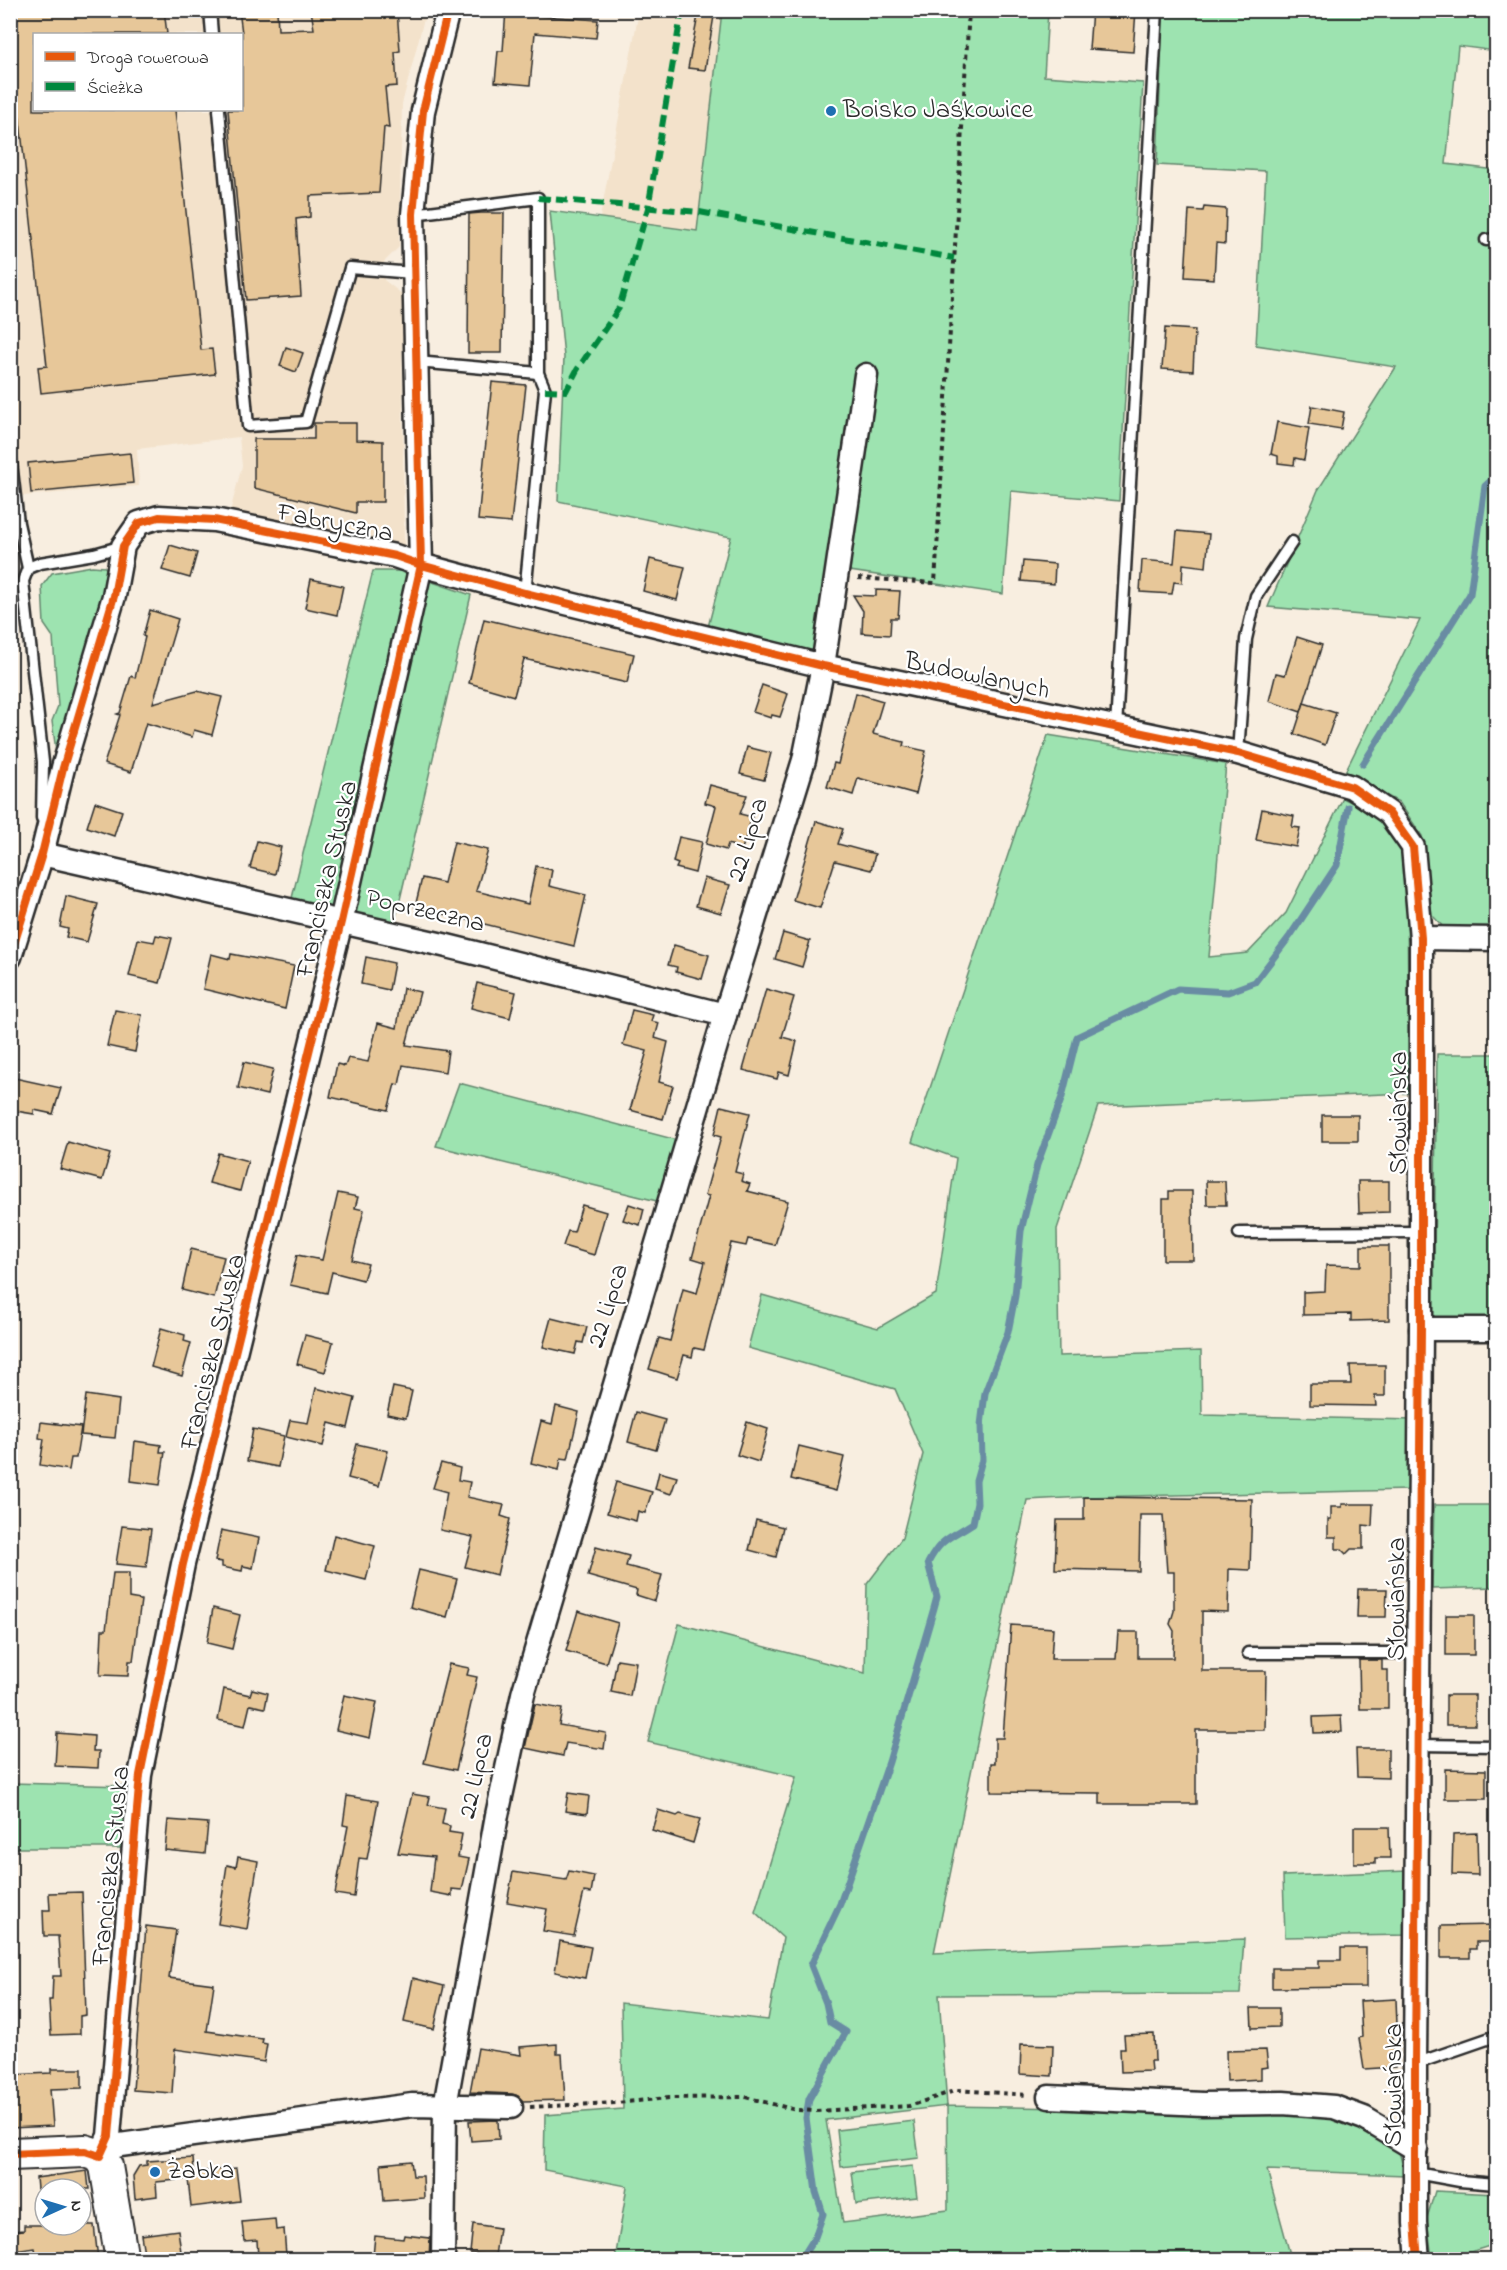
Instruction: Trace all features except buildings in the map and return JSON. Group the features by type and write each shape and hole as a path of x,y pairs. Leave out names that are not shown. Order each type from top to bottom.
{"street":[{"name":"Fabryczna","path":"10,957 42,854 63,768 114,596 123,546 139,523 159,517 214,520 395,556 421,565 413,214 423,111 448,10"},
{"name":"22 Lipca","path":"443,2259 445,2106 497,1815 523,1694 725,1015 804,760 824,666 866,375"},
{"name":"Budowlanych","path":"421,565 525,593 824,666 1238,753 1352,787 1389,813 1413,847 1421,938"},
{"name":"Franciszka Stuska","path":"100,2156 109,2136 140,1775 183,1564 341,922 421,565"},
{"name":"Poprzeczna","path":"42,854 443,945 725,1015"},
{"path":"1421,938 1497,939"},
{"name":"Słowiańska","path":"1418,2259 1415,2223 1415,2064 1421,1329 1421,938"},
{"path":"1421,1329 1497,1329"},
{"path":"1049,2097 1203,2104 1283,2103 1334,2107 1364,2118 1416,2149"},
{"path":"100,2156 120,2145 412,2104 511,2107"},
{"path":"10,2154 85,2151 100,2156 106,2166 122,2259"}],"lane":[{"path":"210,10 212,33"},
{"path":"1116,728 1157,10"},
{"path":"219,111 248,426 306,422 350,268 413,273"},
{"path":"413,214 538,198 538,373 545,390 525,593"},
{"path":"417,362 538,373"},
{"path":"10,453 16,514 28,568 23,581 43,762 42,854"},
{"path":"1238,753 1246,639 1256,596 1292,542"},
{"path":"28,568 40,563 94,554 123,546"},
{"path":"1239,1233 1421,1232"},
{"path":"1248,1653 1418,1653"},
{"path":"1418,1744 1497,1746"},
{"path":"1415,2064 1497,2036"},
{"path":"1416,2173 1460,2181 1497,2184"}],"path":[{"path":"836,577 935,583 969,10"},
{"path":"511,2107 669,2098 745,2097 796,2110 814,2110 909,2106 957,2090 1049,2097"}],"shaded area":[{"path":"11,11 426,11 402,104 399,247 384,262 384,280 402,294 404,560 227,523 242,466 239,437 137,449 139,486 11,497"},
{"path":"639,11 722,11 697,231 600,218"}],"green space":[{"path":"722,11 1048,11 1044,76 1143,83 1119,501 1011,491 1003,594 850,571 858,483 817,658 707,631 731,537 558,501 564,357 550,211 697,231"},
{"path":"1163,11 1496,11 1496,51 1458,46 1446,164 1496,170 1496,932 1447,931 1432,915 1422,836 1399,802 1344,774 1420,620 1268,607 1318,490 1396,367 1256,345 1266,171 1157,165"},
{"path":"92,566 105,567 109,573 58,766 52,721 58,706 53,637 44,624 42,586 52,573"},
{"path":"373,571 400,571 471,595 394,925 291,902"},
{"path":"1048,735 1226,764 1209,957 1248,953 1286,913 1343,798 1375,814 1401,848 1407,902 1409,1093 1098,1106 1057,1229 1059,1356 1201,1351 1202,1415 1414,1420 1409,1490 1027,1500 934,1953 1244,1939 1240,1994 939,1995 947,2106 1250,2111 1328,2115 1398,2147 1405,2175 1267,2170 1291,2258 615,2260 627,2186 544,2170 545,2115 623,2109 621,2003 768,2020 783,1938 755,1912 796,1777 648,1742 679,1624 865,1673 867,1584 902,1538 923,1454 895,1389 748,1348 762,1295 878,1328 936,1294 956,1158 912,1142","holes":["947,2106 948,2210 843,2223 826,2120"]},
{"path":"11,860 13,860 14,902 11,913"},
{"path":"1437,1054 1496,1054 1496,1321 1433,1321"},
{"path":"459,1083 677,1140 661,1202 436,1146"},
{"path":"1434,1505 1496,1505 1496,1587 1432,1589"},
{"path":"11,1783 127,1786 125,1848 11,1848"},
{"path":"1407,1871 1409,1935 1285,1937 1283,1876"},
{"path":"914,2121 919,2158 841,2167 837,2130"},
{"path":"913,2166 917,2197 856,2204 852,2172"},
{"path":"1435,2191 1496,2194 1496,2244 1448,2259 1432,2259 1427,2218"}],"waterway":[{"path":"1363,764 1470,594 1485,486 1496,476"},
{"path":"808,2260 805,2253 815,2237 823,2214 816,2192 806,2118 809,2099 846,2032 830,2022 826,2003 811,1965 840,1904 889,1762 934,1608 937,1597 928,1563 942,1543 973,1523 977,1503 976,1481 982,1460 981,1425 985,1393 1008,1332 1015,1296 1021,1231 1037,1165 1062,1097 1077,1037 1178,989 1228,992 1255,982 1290,936 1337,865 1348,807"}],"marked path":[{"path":"545,390 566,391 577,370 619,308 648,208 682,10"},
{"path":"538,198 699,212 954,258"}],"cycle path":[{"path":"10,2154 85,2151 100,2156 109,2136 140,1775 183,1564 341,922 421,565 413,214 423,111 448,10"},
{"path":"10,957 42,854 63,768 114,596 123,546 139,523 159,517 214,520 395,556 525,593 823,666 1238,753 1352,787 1389,813 1413,847 1421,938 1421,1329 1415,2064 1415,2223 1418,2260"}],"place":[{"name":"Boisko Jaśkowice","path":"831,111"},
{"name":"Żabka","path":"155,2172"}]}
